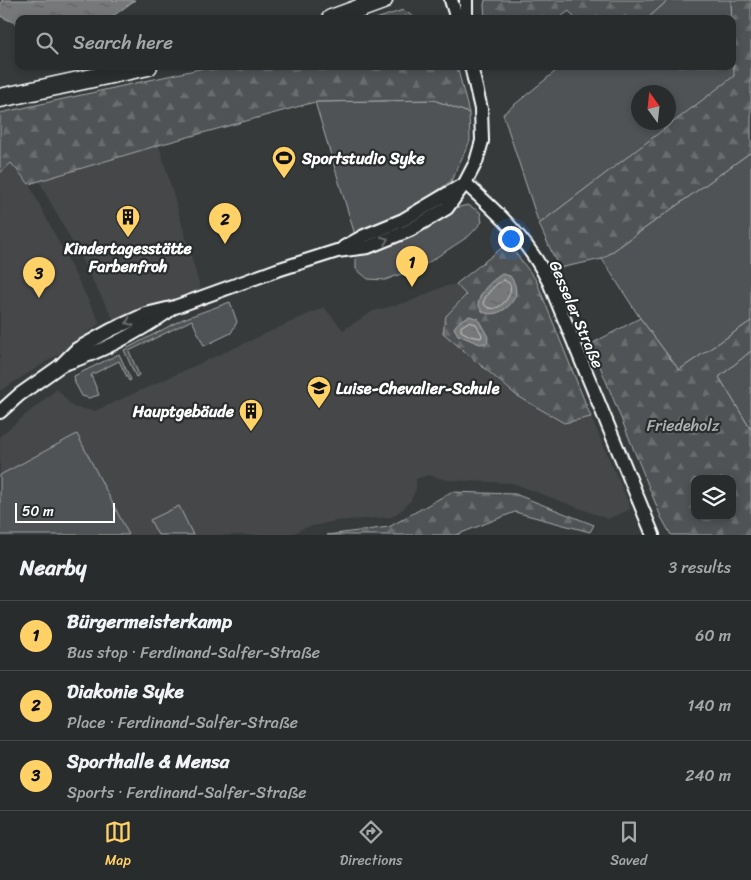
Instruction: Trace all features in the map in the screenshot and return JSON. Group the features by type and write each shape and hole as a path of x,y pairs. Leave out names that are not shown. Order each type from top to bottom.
{"main road":[{"path":"342,15 383,0"},
{"path":"0,98 130,70"}],"street":[{"path":"451,0 457,15"},
{"path":"466,0 466,15"},
{"path":"0,412 19,395 60,366 81,359 151,324 175,307 277,270 337,251 368,247 410,230 447,208 465,183 476,162 482,141 481,109 472,70"},
{"name":"Gesseler Straße","path":"465,183 496,211 520,237 549,282 653,535"}],"shaded area":[{"path":"159,145 201,290 142,310 115,322 39,181"},
{"path":"11,163 29,184 100,323 70,347 0,391 0,173"},
{"name":"Luise-Chevalier-Schule","path":"456,284 466,295 459,301 516,395 564,423 591,417 631,509 608,519 512,483 447,480 428,475 416,479 416,489 411,500 392,517 336,521 304,528 290,535 0,535 0,436 57,389 73,407 95,411 324,307 343,330 373,311 411,301 442,287"}],"green space":[{"path":"485,0 668,0 651,15 572,15 569,11 564,15 485,15"},
{"path":"668,0 731,0 732,15 651,15"},
{"path":"731,0 751,0 751,152 602,259 559,268 539,224 663,130 676,130 676,120 734,76 734,70 736,70 736,15 732,15"},
{"path":"403,10 411,15 388,15"},
{"path":"195,70 458,70 469,113 434,100 315,102 159,145 29,184 11,163 0,173 0,113"},
{"path":"557,70 735,70 735,76 676,121 676,85 631,85 631,130 663,130 539,224 503,114"},
{"path":"434,100 469,113 470,141 451,181 416,206 355,235 315,102"},
{"path":"751,152 751,321 679,370 640,318 602,259"},
{"path":"468,205 480,212 482,222 469,236 423,266 385,280 368,279 356,269 356,258 360,254 455,208"},
{"path":"508,243 536,280 591,417 564,423 516,395 443,333 446,316 466,295 456,284"},
{"path":"230,302 237,322 231,333 204,346 192,320 129,351 139,375 136,377 124,350 183,319"},
{"name":"Friedeholz","path":"640,318 679,370 751,321 751,351 719,377 751,430 751,535 671,535 661,517 591,344"},
{"path":"751,351 751,430 719,377"},
{"path":"119,354 131,380 129,381 119,361 91,375 99,395 89,398 82,396 75,383 74,376"},
{"path":"77,434 129,535 0,535 0,475"},
{"path":"451,492 515,494 594,525 590,532 515,512 456,535 327,535 389,527"},
{"path":"179,506 193,535 158,535 150,520"}],"water":[{"path":"2,0 135,0 114,15 15,15 15,23 0,16"},
{"path":"502,274 510,276 515,285 516,293 513,300 502,311 488,314 482,311 478,304 479,299 490,283"},
{"path":"470,316 478,319 488,337 487,343 480,344 458,335 454,328 463,319"}],"place":[{"name":"Sportstudio Syke","path":"284,179"},
{"name":"Kindertagesstätte Farbenfroh","path":"128,238"},
{"name":"Diakonie Syke","path":"225,244"},
{"name":"Bürgermeisterkamp","path":"412,287"},
{"name":"Sporthalle & Mensa","path":"39,298"},
{"name":"Luise-Chevalier-Schule","path":"319,409"},
{"name":"Hauptgebäude","path":"251,432"}]}
